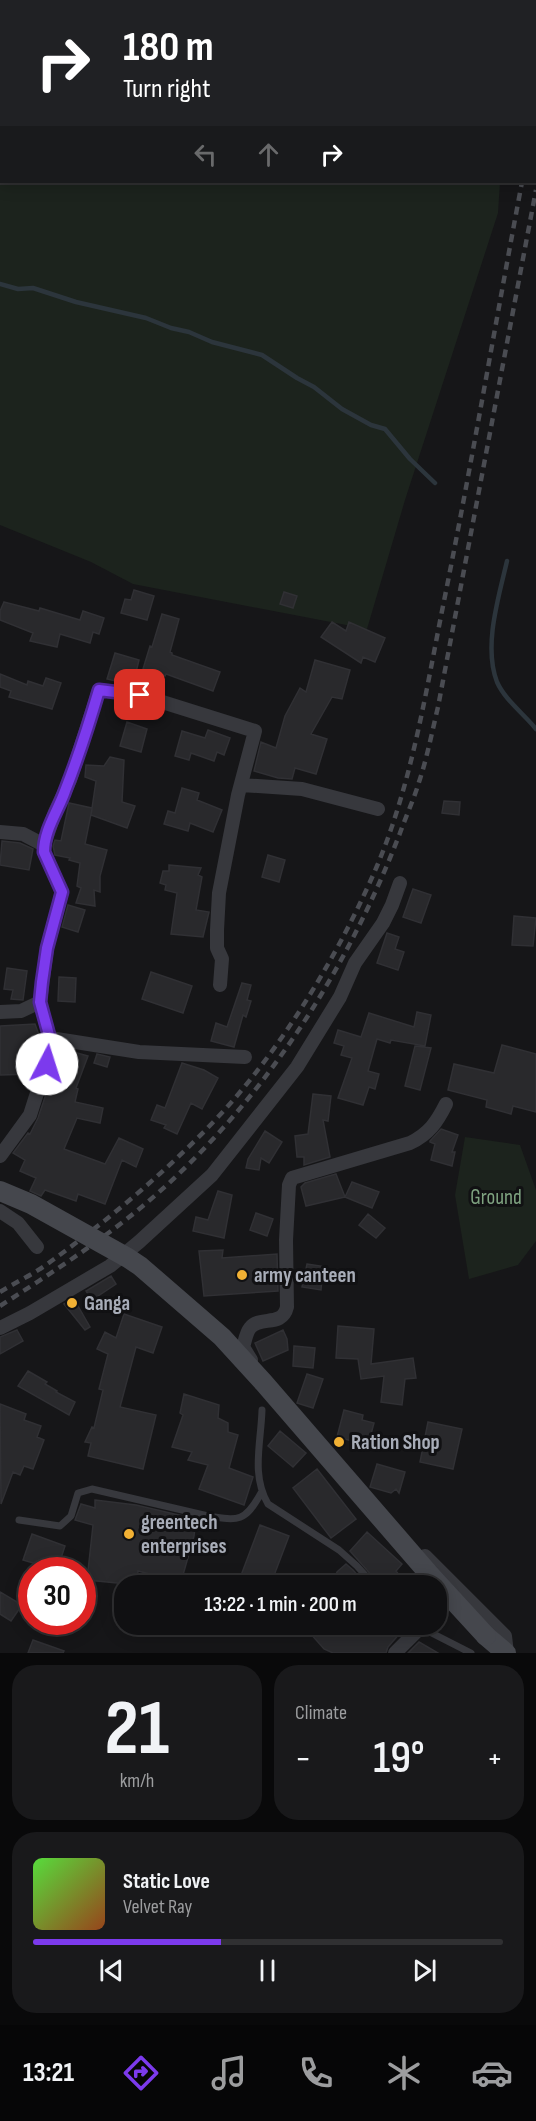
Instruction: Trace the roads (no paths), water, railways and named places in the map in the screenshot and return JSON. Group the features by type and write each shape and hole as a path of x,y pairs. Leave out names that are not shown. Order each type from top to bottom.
{"main road":[{"path":"0,1191 31,1204 128,1258 222,1337 430,1575 486,1636 507,1653"}],"street":[{"path":"0,1156 30,1115 52,1046 40,1002 47,948 62,892 44,852 44,845 55,812 70,780 99,690 140,695 255,731 241,785 219,893 217,948 222,959 220,985"},
{"path":"241,785 302,789 378,809"},
{"path":"0,832 23,834 44,845"},
{"path":"0,1328 110,1266 212,1175 297,1067 340,997 355,963 392,905 400,883"},
{"path":"0,1012 21,1011 40,1002"},
{"path":"50,1038 138,1052 245,1057"},
{"path":"446,1104 434,1127 419,1139 292,1178 289,1185 287,1218 286,1312 279,1319 254,1324 250,1328 243,1347 248,1356 428,1560 505,1636 507,1653"},
{"path":"0,1211 18,1223 37,1247"},
{"path":"395,1653 410,1635"}],"lane":[{"path":"262,1410 258,1481 261,1493 268,1504 339,1550 365,1575"},
{"path":"19,1520 60,1526 70,1516 78,1493 92,1489 226,1519 239,1518 248,1514 261,1493"},
{"path":"435,1635 471,1653"}],"waterway":[{"path":"0,284 18,289 33,288 76,302 146,318 212,342 262,355 314,387 342,409 371,425 385,429 410,459 435,483"},
{"path":"507,561 494,621 493,668 497,682 505,695 536,729"}],"railway":[{"path":"0,1292 44,1266 120,1208 209,1127 250,1080 292,1023 330,961 363,897 389,835 416,740 463,504 522,183"},
{"path":"0,1306 122,1223 181,1172 221,1130 259,1085 293,1038 353,938 378,886 417,788 438,707 536,190"}],"place":[{"name":"army canteen","path":"242,1275"},
{"name":"Ganga","path":"72,1303"},
{"name":"Ration Shop","path":"339,1442"},
{"name":"greentech enterprises","path":"129,1534"}],"park label":[{"name":"Ground","path":"496,1197"}]}
